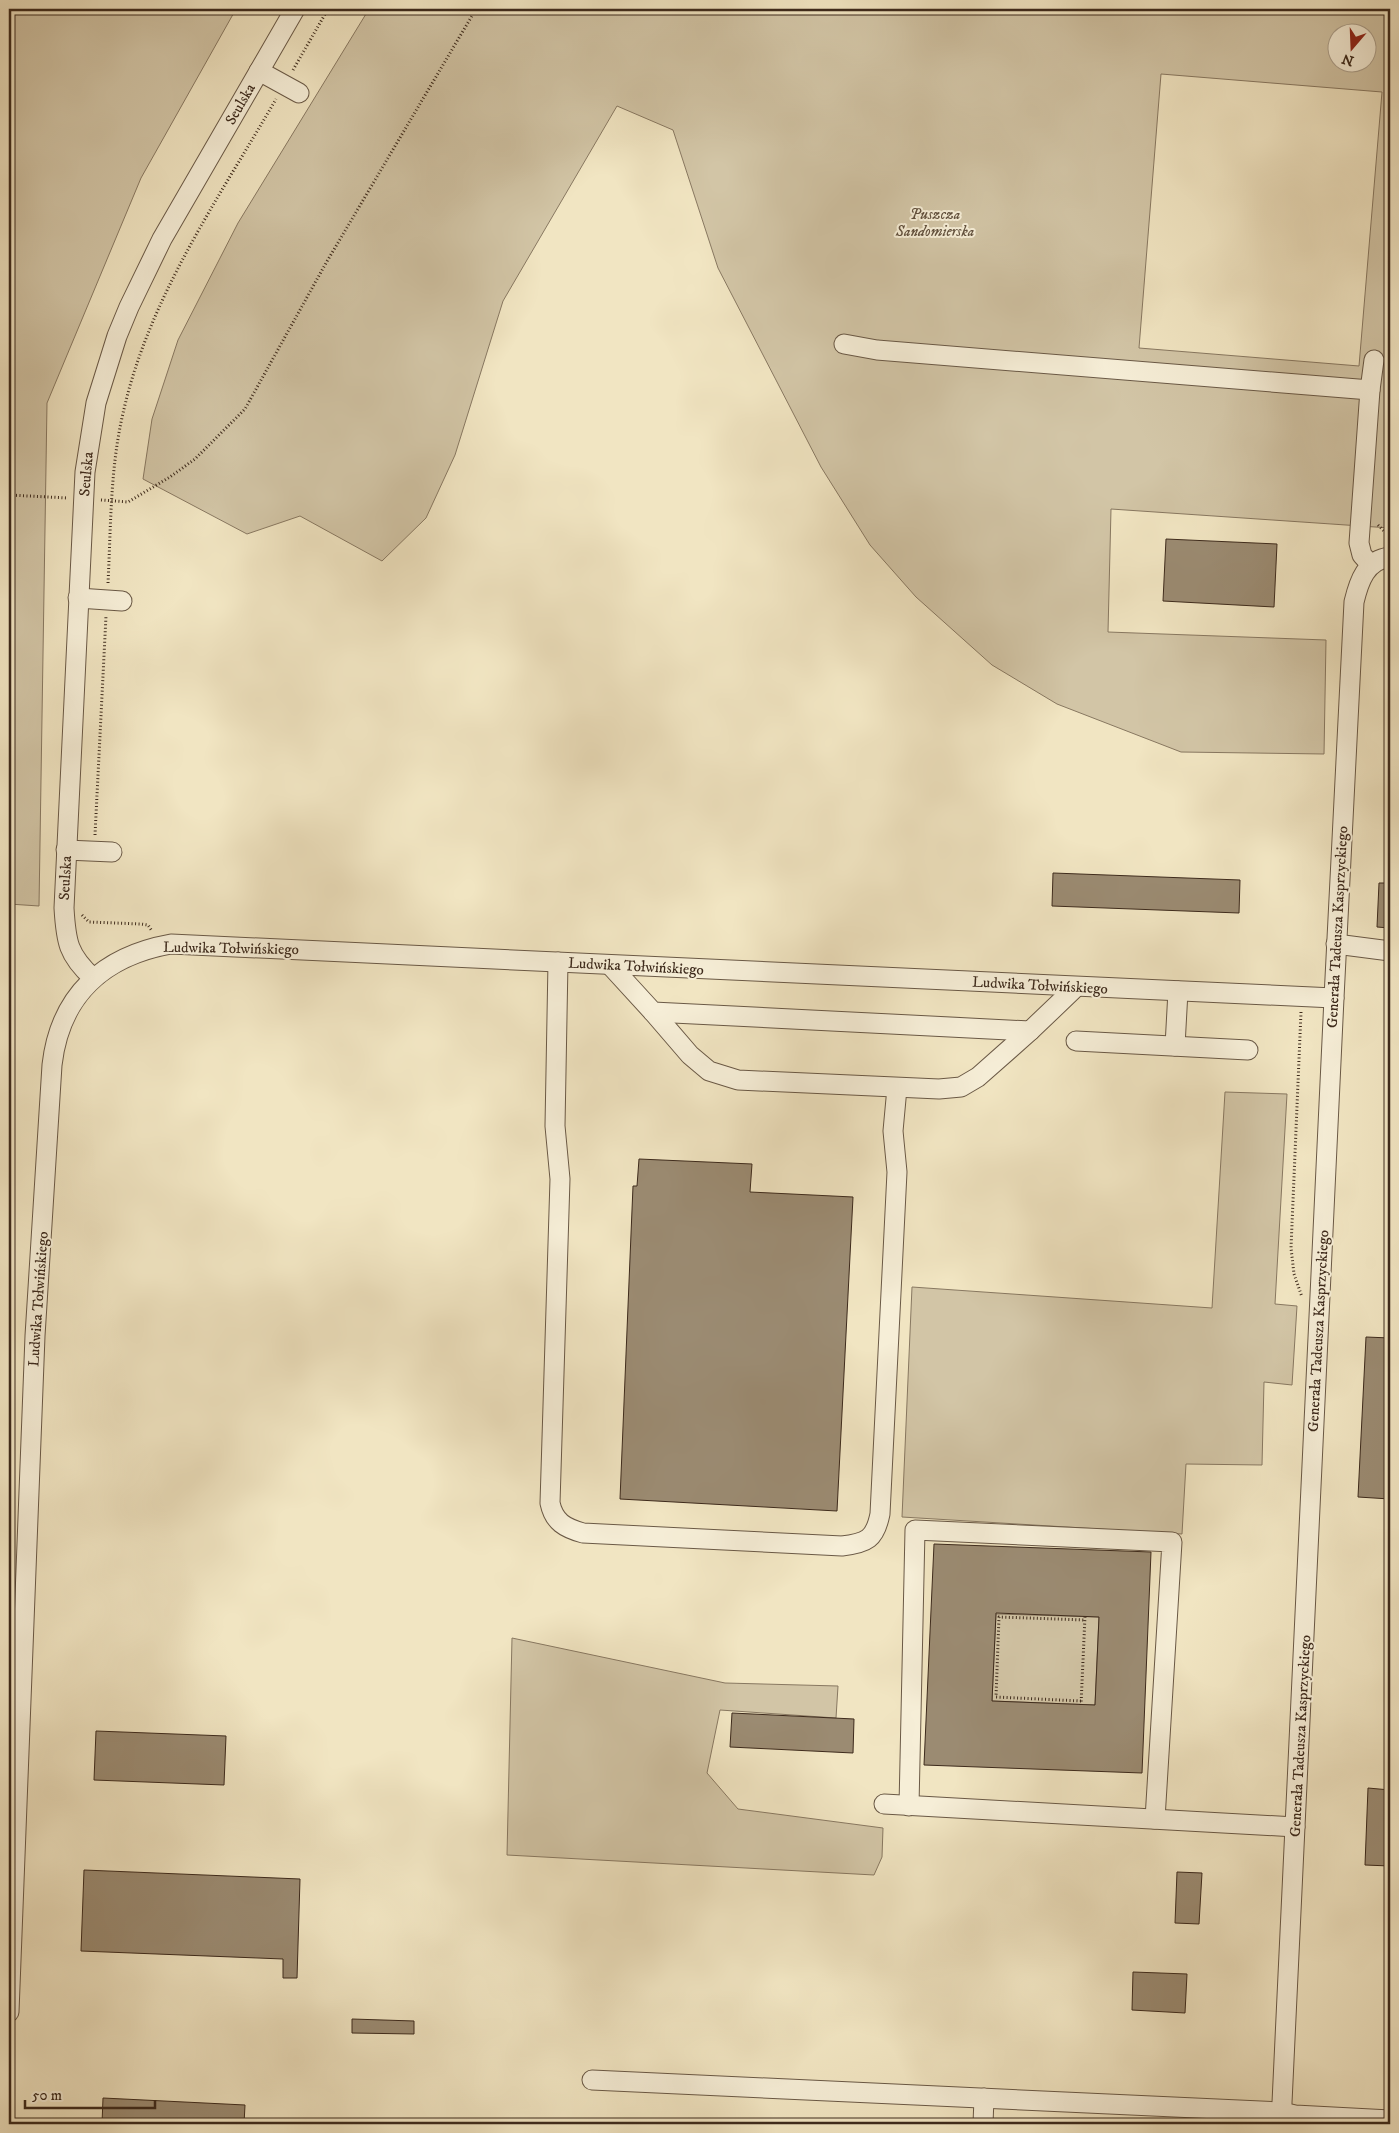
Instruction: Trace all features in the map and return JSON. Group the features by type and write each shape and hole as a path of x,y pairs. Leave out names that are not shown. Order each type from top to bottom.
{"street":[{"name":"Seulska","path":"93,978 73,958 65,938 64,908 84,499 87,455 96,403 117,336 162,239 295,9"},
{"path":"260,71 292,89"},
{"path":"844,344 877,350 1370,390"},
{"path":"1374,360 1358,543 1362,555 1371,565 1381,558 1390,557"},
{"name":"Generała Tadeusza Kasprzyckiego","path":"1282,2118 1336,944 1354,602 1360,580 1371,565"},
{"path":"78,598 114,600"},
{"path":"66,850 103,851"},
{"name":"Ludwika Tołwińskiego","path":"9,2012 13,1834 35,1336 52,1064 56,1039 63,1020 78,994 93,978 115,961 171,944 206,945 1334,998"},
{"path":"1336,944 1390,950"},
{"path":"558,962 556,1126 560,1179 550,1503 552,1514 559,1523 570,1530 582,1533 842,1546 859,1544 870,1538 877,1528 880,1514 897,1172 893,1132 897,1088"},
{"path":"610,965 690,1055 709,1071 738,1080 939,1090 961,1087 978,1077 1076,987"},
{"path":"1175,1046 1178,991"},
{"path":"653,1012 1030,1031"},
{"path":"1076,1041 1248,1050"},
{"path":"910,1806 915,1530 1172,1542 1155,1819"},
{"path":"884,1804 1296,1826"},
{"path":"592,2080 984,2098 1184,2116 1282,2118 1295,2115 1390,2120"},
{"path":"983,2124 984,2098"}],"path":[{"path":"9,13 46,9"},
{"path":"103,851 114,600 113,474 124,409 143,346 187,252 292,89 328,9"},
{"path":"9,495 128,502 170,478 195,459 245,409 326,263 476,9"},
{"path":"81,908 82,914 89,922 148,925 151,928 156,947"},
{"path":"999,1617 1085,1618 1081,1703 996,1697 999,1617"}],"green space":[{"path":"9,9 236,9 141,178 47,403 39,906 9,904"},
{"name":"Puszcza Sandomierska","path":"369,9 1390,9 1390,528 1111,509 1108,632 1326,640 1324,754 1181,752 1057,704 992,665 916,597 870,545 821,467 718,268 673,130 617,106 503,301 455,455 426,518 382,561 300,516 247,534 143,479 152,419 178,340 238,223","holes":["1161,74 1382,92 1359,366 1139,348"]},
{"path":"1225,1092 1287,1094 1275,1304 1297,1306 1292,1385 1264,1382 1262,1465 1186,1464 1182,1534 902,1517 912,1287 1212,1308"},
{"path":"996,1614 1099,1617 1095,1705 992,1701"},
{"path":"512,1638 725,1683 838,1686 836,1718 720,1710 707,1773 738,1809 883,1828 882,1857 874,1875 507,1855"}],"building":[{"path":"1166,539 1277,544 1274,607 1163,601"},
{"path":"1053,873 1240,880 1239,913 1052,906"},
{"path":"1379,883 1390,883 1390,928 1377,927"},
{"path":"639,1159 752,1164 750,1192 853,1197 837,1511 620,1499 633,1186 637,1186"},
{"path":"1366,1337 1390,1338 1390,1499 1358,1497"},
{"path":"934,1544 1151,1552 1142,1773 924,1765","holes":["996,1613 1099,1617 1095,1705 992,1701"]},
{"path":"732,1713 854,1719 853,1753 730,1747"},
{"path":"96,1731 226,1736 224,1785 94,1780"},
{"path":"1368,1788 1390,1790 1390,1866 1365,1865"},
{"path":"84,1870 300,1879 297,1978 283,1978 283,1959 81,1951"},
{"path":"1177,1872 1202,1873 1199,1924 1175,1923"},
{"path":"1133,1972 1187,1974 1185,2013 1132,2010"},
{"path":"352,2019 414,2021 414,2034 352,2033"},
{"path":"103,2098 245,2105 244,2124 102,2124"}]}
